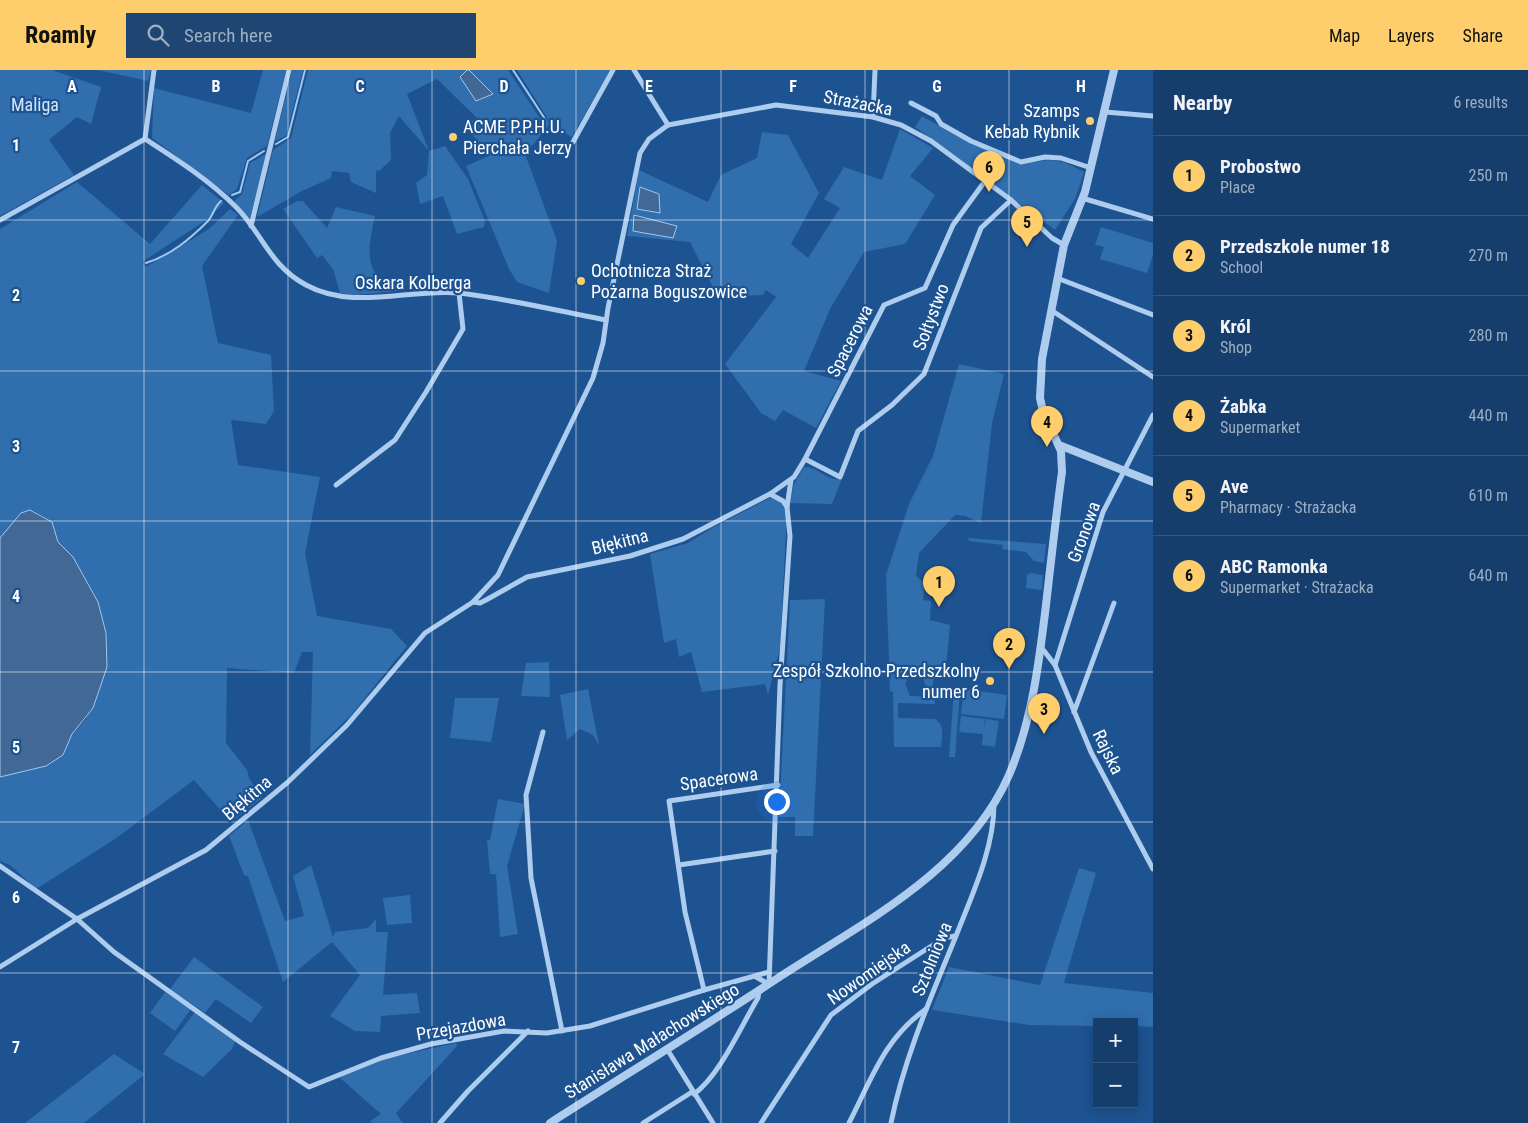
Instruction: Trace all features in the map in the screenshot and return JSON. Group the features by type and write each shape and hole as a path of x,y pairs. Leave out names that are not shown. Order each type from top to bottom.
{"street":[{"path":"0,220 145,138 154,70"},
{"path":"251,226 290,70"},
{"path":"573,142 613,70"},
{"path":"634,70 668,125"},
{"path":"873,117 875,70"},
{"name":"Stanisława Małachowskiego","path":"550,1123 759,991 925,881 953,855 994,804 1008,776 1026,728 1040,647 1062,472 1062,458 1059,445 1043,411 1040,398 1042,359 1064,245 1091,168 1114,70"},
{"path":"911,103 936,116 941,124 971,141 1021,162 1045,157 1061,158 1091,168"},
{"name":"Strażacka","path":"606,320 640,153 649,139 668,125 776,105 873,117 901,125 931,141 1011,200 1052,238 1064,245"},
{"path":"1105,112 1153,116"},
{"name":"Oskara Kolberga","path":"145,138 188,167 236,207 273,260 289,274 307,286 327,294 358,298 420,293 459,293 606,320"},
{"name":"Spacerowa","path":"769,984 778,785 780,685 790,536 787,507 791,480 805,459 884,305 925,288 953,225 985,181"},
{"path":"1082,198 1153,219"},
{"name":"Sołtystwo","path":"805,459 840,477 858,431 892,406 924,374 981,228 1011,200"},
{"path":"1057,278 1153,315"},
{"path":"336,485 395,440 426,392 463,330 459,293"},
{"path":"1051,310 1153,377"},
{"name":"Błękitna","path":"0,967 77,919 206,850 288,782 347,725 424,633 473,602 498,575 593,378 603,343 606,320"},
{"name":"Gronowa","path":"1055,665 1103,512 1153,415"},
{"path":"1059,445 1153,482"},
{"name":"Błękitna","path":"473,602 480,603 527,578 630,556 683,539 770,494 791,480"},
{"path":"770,494 783,501 787,507"},
{"path":"1074,712 1114,603"},
{"name":"Rajska","path":"1040,647 1055,665 1091,752 1153,869"},
{"path":"543,732 526,795 530,869 562,1031"},
{"name":"Spacerowa","path":"704,990 685,912 669,801 778,785"},
{"name":"Sztolniowa","path":"891,1123 903,1071 981,870 993,820 994,804"},
{"path":"678,866 775,851"},
{"path":"0,866 77,919"},
{"name":"Przejazdowa","path":"77,919 114,952 240,1042 309,1087 381,1058 431,1044 504,1031 528,1031"},
{"name":"Nowomiejska","path":"761,1123 831,1015 872,984 928,948 944,938 956,936"},
{"path":"756,977 769,972"},
{"name":"Stanisława Małachowskiego","path":"528,1031 547,1034 590,1026 704,990 756,977 769,984"},
{"path":"643,1123 704,1087 758,998 759,991"},
{"path":"849,1123 888,1046 906,1024 927,1008"},
{"name":"Przejazdowa","path":"440,1123 468,1091 528,1031"},
{"path":"667,1049 713,1123"}],"green space":[{"name":"Maliga","path":"0,70 52,70 101,87 91,124 77,117 49,140 74,175 0,216"},
{"path":"98,70 151,70 148,81"},
{"path":"263,70 286,70 267,146 247,158 237,189 229,195 152,138 154,88 251,113"},
{"path":"292,70 303,70 286,136 275,141"},
{"path":"308,70 508,70 543,123 548,119 517,70 610,70 572,137 550,124 525,154 557,241 549,293 517,282 509,269 466,166 491,155 464,126 477,118 437,79 407,94 429,151 399,116 390,133 391,160 379,171 376,170 376,193 351,182 349,173 332,171 331,178 300,192 257,217 273,150 291,138"},
{"path":"922,116 958,137 1020,164 1049,160 1064,162 1084,172 1076,197 1055,230 915,127"},
{"path":"900,129 933,148 910,176 935,195 905,244 864,252 830,309 804,371 841,381 816,428 783,410 775,421 761,413 725,364 776,297 766,290 763,295 718,297 690,242 627,236 639,170 708,202 721,175 757,158 762,132 788,135 819,193 791,244 808,258 840,208 824,199 844,167 882,180"},
{"path":"445,146 468,179 485,221 484,227 457,234 443,196 420,204 416,183 427,175 429,151"},
{"path":"267,153 250,219 234,201 242,194 250,163"},
{"path":"77,182 150,244 202,185 224,203 205,221 142,262 146,267 209,229 230,209 238,215 202,266 218,343 271,355 274,411 266,424 231,420 238,465 320,477 305,553 317,616 391,629 407,646 352,714 310,755 313,652 302,652 294,673 227,668 226,743 247,770 249,778 262,798 231,822 194,780 115,839 36,889 10,865 0,861 0,777 46,766 63,755 72,734 86,719 104,676 107,661 106,633 98,602 73,557 58,542 51,521 34,511 25,511 0,538 0,229"},
{"path":"297,201 303,201 327,228 336,207 375,216 370,259 378,276 397,291 356,295 340,293 333,269 322,255 317,258 283,209"},
{"path":"1101,227 1153,243 1153,255 1147,273 1100,259 1104,247 1095,245"},
{"path":"959,364 1004,374 992,423 981,523 965,516 955,515 919,553 916,576 925,583 923,600 931,601 930,620 950,625 946,667 935,667 932,691 927,688 922,677 911,675 905,683 910,696 935,697 935,704 898,703 898,718 935,719 942,728 941,747 894,747 893,692 890,691 886,575 909,504 933,456"},
{"path":"804,467 814,469 827,477 842,479 832,504 790,503 794,484"},
{"path":"770,498 778,499 787,513 780,648 768,695 765,684 702,692 691,652 679,657 676,639 664,643 650,554 688,543 712,528"},
{"path":"968,538 1046,544 1044,563 1034,561 1026,552 1002,549 1003,545 969,541"},
{"path":"1030,573 1043,575 1042,590 1026,588 1027,575"},
{"path":"825,599 813,836 795,836 795,817 779,817 790,600"},
{"path":"549,662 550,697 521,696 526,663"},
{"path":"588,689 599,745 593,735 580,729 567,740 560,695"},
{"path":"964,689 1007,695 1004,719 961,714"},
{"path":"954,690 960,691 955,757 949,757"},
{"path":"455,698 499,698 491,742 450,738"},
{"path":"961,716 985,719 984,729 986,719 999,721 995,747 982,745 983,734 959,732"},
{"path":"498,799 525,804 507,866 518,934 500,937 496,874 490,874 487,840 490,840"},
{"path":"248,820 285,921 304,916 293,876 311,865 333,937 335,932 368,928 376,919 376,932 388,932 383,995 417,993 420,1013 381,1016 380,1032 355,1031 330,1016 360,975 332,942 283,982 248,876 244,875 229,836"},
{"path":"1079,868 1096,873 1064,983 1153,993 1153,1027 1138,1026 1138,1018 1093,1018 1093,1026 1029,1025 932,1010 949,967 1040,985"},
{"path":"410,895 412,923 387,925 383,898"},
{"path":"194,957 263,1007 251,1023 216,999 205,1013 170,989"},
{"path":"165,992 191,1009 175,1031 150,1013"},
{"path":"194,1013 197,1013 229,1035 235,1042 232,1049 203,1077 163,1054"},
{"path":"456,1043 457,1046 396,1113 403,1123 372,1123 370,1121 381,1114 339,1077 383,1059"},
{"path":"114,1054 145,1074 84,1123 25,1123"}],"shaded area":[{"path":"467,70 493,94 476,101 460,77"},
{"path":"640,187 659,194 660,213 637,209"},
{"path":"634,215 677,226 673,238 633,231"},
{"path":"30,510 52,522 58,542 73,557 98,602 106,633 107,667 93,708 72,734 63,755 46,766 0,777 0,538 21,513"}],"waterway":[{"path":"276,144 288,137 305,70"},
{"path":"513,70 545,119"},
{"path":"232,195 240,192 248,161 264,151"},
{"path":"146,263 164,256 187,240 208,221 221,201"}],"place":[{"name":"Szamps Kebab Rybnik","path":"1090,121"},
{"name":"ACME P.P.H.U. Pierchała Jerzy","path":"453,137"},
{"name":"ABC Ramonka","path":"989,192"},
{"name":"Ave","path":"1027,247"},
{"name":"Ochotnicza Straż Pożarna Boguszowice","path":"581,281"},
{"name":"Żabka","path":"1047,447"},
{"name":"Probostwo","path":"939,607"},
{"name":"Przedszkole numer 18","path":"1009,669"},
{"name":"Zespół Szkolno-Przedszkolny numer 6","path":"990,681"},
{"name":"Król","path":"1044,734"}]}
